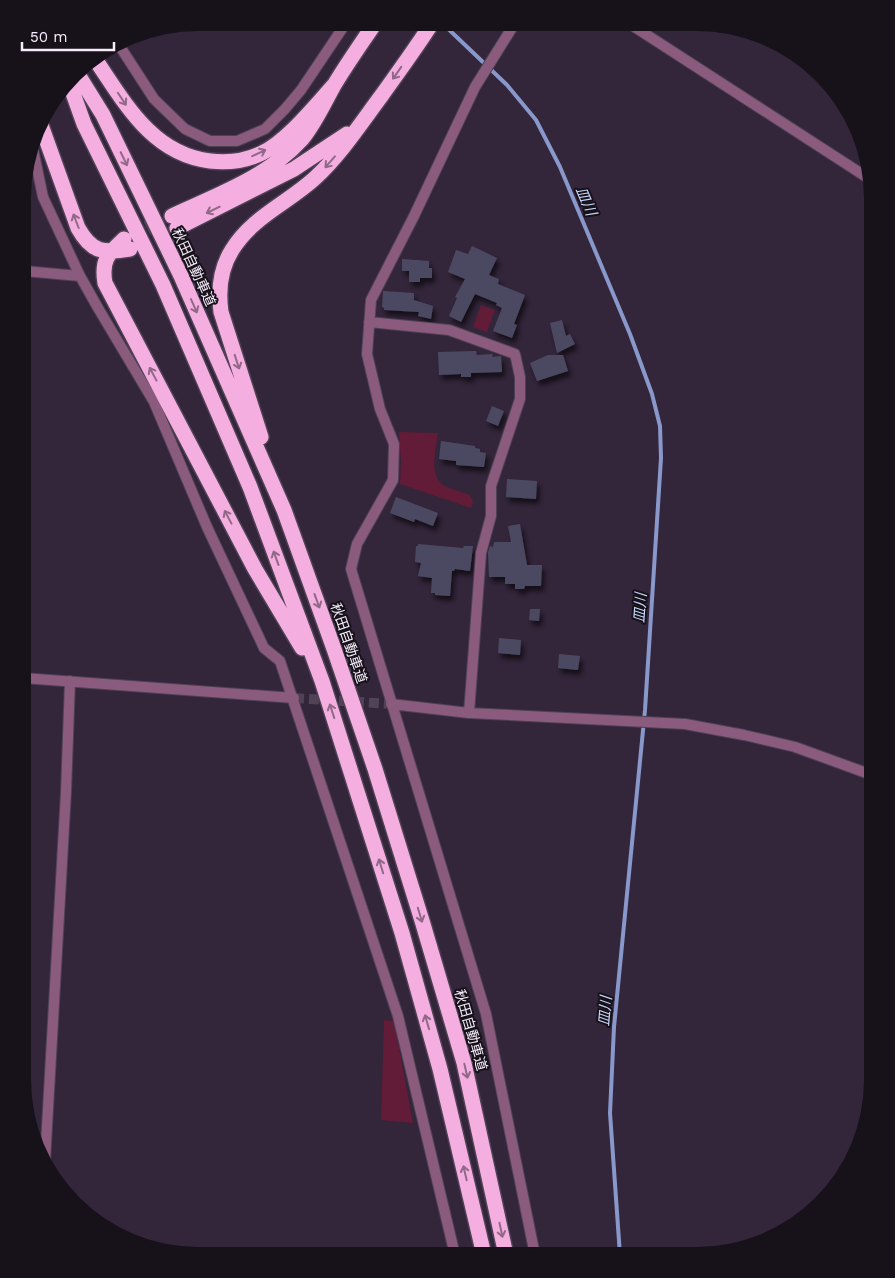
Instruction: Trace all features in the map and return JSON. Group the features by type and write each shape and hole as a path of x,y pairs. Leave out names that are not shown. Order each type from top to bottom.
{"highway":[{"path":"361,124 294,168 174,222 280,160 301,140 313,124 334,85 369,32"},
{"path":"284,510 221,312 219,297 224,265 232,249 243,234 314,179 330,163 361,124 426,32"},
{"path":"99,64 130,111 159,140 184,154 197,159 216,162 232,162 263,152 282,139 334,85"},
{"name":"秋田自動車道","path":"81,80 103,115 181,276 284,510 368,750 423,924 464,1063 504,1247"},
{"path":"72,90 84,124 163,285 246,478 322,681 407,951 440,1069 482,1247"},
{"path":"44,134 78,228 85,239 95,248 110,252"},
{"path":"127,244 110,252 103,271 105,283 255,569 322,681"}],"street":[{"path":"510,31 475,87 414,216 371,300 367,354 380,409 394,444 393,480 357,544 351,569 486,1014 533,1247"},
{"path":"641,31 862,174"},
{"path":"122,50 154,99 185,129 210,141 237,141 265,129 285,109 301,90 340,32"},
{"path":"36,162 43,197 80,276 130,365 154,402 207,527 264,648 280,661 294,698 398,1016 453,1247"},
{"path":"31,272 80,276"},
{"path":"369,322 449,330 515,354 520,377 520,399 490,486 491,516 481,553 469,712"},
{"path":"31,679 294,698"},
{"path":"46,1148 66,792 70,681"},
{"path":"391,704 469,712 685,724 744,735 795,748 863,772"}],"shaded area":[{"path":"481,305 495,310 487,332 473,327"},
{"path":"399,432 438,433 434,463 437,477 447,487 470,495 473,501 471,508 400,484"},
{"path":"384,1020 394,1021 413,1123 381,1120"}],"building":[{"path":"472,246 497,258 489,275 499,279 498,284 525,295 514,324 517,325 512,338 493,331 502,308 496,305 497,303 475,294 461,322 449,316 457,298 455,297 465,279 448,272 456,250 468,254"},
{"path":"402,259 429,261 429,268 432,268 432,278 420,278 420,282 409,282 409,271 402,271"},
{"path":"383,291 414,293 414,300 433,306 431,319 418,316 419,312 384,310 382,307"},
{"path":"562,320 566,336 570,334 575,344 557,353 550,323"},
{"path":"476,351 477,355 493,354 492,357 501,356 502,372 471,373 471,377 461,377 461,374 439,375 438,352"},
{"path":"548,355 563,355 568,371 537,381 530,363"},
{"path":"492,406 504,411 498,426 486,421"},
{"path":"441,441 475,446 475,448 480,449 480,452 486,453 484,467 456,465 456,461 439,459"},
{"path":"507,479 537,481 536,499 506,497"},
{"path":"396,497 438,513 433,526 415,519 414,522 390,513"},
{"path":"520,524 527,565 542,565 541,586 525,586 524,589 515,589 515,584 505,584 505,577 489,577 488,552 490,546 493,547 494,542 511,542 508,526"},
{"path":"418,544 463,548 464,546 473,546 470,571 455,569 452,571 450,596 431,593 432,578 418,576 421,563 415,562 416,546"},
{"path":"530,609 540,609 539,621 529,620"},
{"path":"499,638 521,640 520,655 498,653"},
{"path":"559,654 580,656 578,670 558,668"}],"waterway":[{"name":"皿川","path":"451,31 507,85 536,120 560,167 630,334 652,394 660,426 661,458 645,710 614,1027 610,1113 619,1247"}],"tunnel":[{"path":"126,238 172,216"},
{"path":"132,247 177,228"},
{"path":"294,698 391,704"}]}
